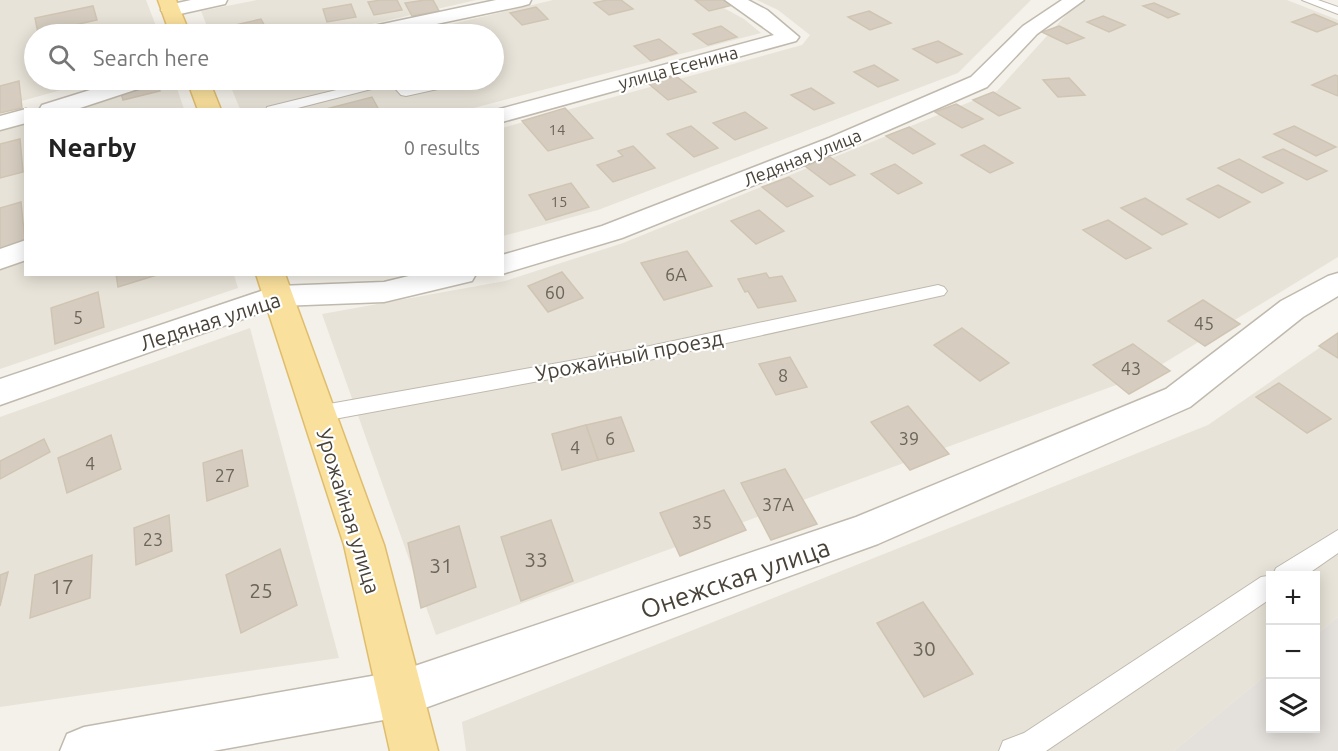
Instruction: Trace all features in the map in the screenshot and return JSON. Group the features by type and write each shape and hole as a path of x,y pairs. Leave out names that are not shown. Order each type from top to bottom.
{"main road":[{"path":"169,5 176,24"},
{"path":"202,90 209,108"},
{"name":"Урожайная улица","path":"274,285 364,545 414,751"}],"street":[{"path":"169,5 218,0"},
{"path":"410,24 522,0"},
{"name":"улица Есенина","path":"504,114 789,37 760,14 734,0"},
{"name":"Ледяная улица","path":"504,264 612,232 849,139 979,82 1030,30 1075,0"},
{"path":"56,108 111,90"},
{"path":"0,123 24,117"},
{"path":"0,260 24,250"},
{"name":"Ледяная улица","path":"0,392 274,285 384,292 453,276"},
{"name":"Онежская улица","path":"84,751 400,694 864,532 1178,398 1292,309 1338,284"}],"lane":[{"path":"1308,0 1338,11"},
{"path":"280,108 351,90"},
{"path":"403,90 406,93 418,90"},
{"name":"Урожайный проезд","path":"318,414 631,357 938,291"},
{"path":"1292,571 1338,540"},
{"path":"1013,751 1033,743 1266,588"}],"shaded area":[{"path":"0,0 146,0 155,24 24,24 24,90 61,90 0,107"},
{"path":"257,0 476,0 372,24 206,24 201,11"},
{"path":"553,0 709,0 744,19 761,33 474,108 240,108 232,90 504,90 504,24 451,24"},
{"path":"757,0 1031,0 958,73 598,210 504,236 504,127 802,45 810,35 778,10"},
{"path":"1087,0 1287,0 1338,20 1338,257 1146,374 436,635 322,314 505,281 623,243 997,91 1075,5"},
{"path":"135,90 177,90 184,108 76,108"},
{"path":"24,123 24,276 234,276 238,288 0,369 0,130"},
{"path":"250,328 339,658 0,707 0,417"},
{"path":"1338,335 1338,617 1320,632 1320,571 1266,571 1266,675 1174,751 466,751 462,722 1208,425"},
{"path":"1338,617 1338,751 1174,751 1266,675 1266,733 1320,733 1320,632"}],"building":[{"path":"397,0 402,10 374,15 368,2"},
{"path":"433,0 439,11 412,16 405,3"},
{"path":"621,0 633,9 609,15 594,3"},
{"path":"695,0 725,0 733,5 709,11"},
{"path":"1154,3 1179,14 1168,18 1143,6"},
{"path":"351,4 356,17 327,22 323,9"},
{"path":"93,6 97,20 79,24 36,24 35,18"},
{"path":"536,7 548,19 522,25 510,13"},
{"path":"869,11 891,23 870,30 848,17"},
{"path":"1314,14 1338,24 1317,32 1292,22"},
{"path":"1103,16 1125,25 1109,32 1087,22"},
{"path":"261,19 264,24 240,24"},
{"path":"721,26 737,37 708,45 693,34"},
{"path":"1059,26 1084,38 1067,44 1042,32"},
{"path":"659,39 677,53 651,61 634,46"},
{"path":"938,41 962,54 937,63 913,49"},
{"path":"874,65 898,80 878,87 854,72"},
{"path":"1335,75 1338,76 1338,96 1312,85"},
{"path":"676,76 696,92 668,100 649,84"},
{"path":"1069,78 1085,95 1058,97 1043,80"},
{"path":"19,81 22,108 0,113 0,86"},
{"path":"811,88 834,103 814,110 791,95"},
{"path":"120,90 160,90 160,91 123,100"},
{"path":"993,92 1020,108 999,116 973,100"},
{"path":"372,97 378,108 330,108"},
{"path":"956,104 983,119 962,128 935,112"},
{"path":"565,108 593,138 548,151 522,121"},
{"path":"745,112 767,128 735,140 713,123"},
{"path":"691,126 718,148 694,157 667,134"},
{"path":"1294,126 1336,147 1316,156 1274,134"},
{"path":"909,127 935,144 913,154 886,136"},
{"path":"20,139 23,172 0,178 0,144"},
{"path":"984,145 1013,163 990,173 961,155"},
{"path":"633,146 655,168 613,182 597,165 623,156 618,151"},
{"path":"1283,149 1327,171 1307,180 1263,157"},
{"path":"830,157 855,175 830,185 805,166"},
{"path":"1239,159 1283,183 1262,193 1218,168"},
{"path":"895,164 922,183 898,194 871,174"},
{"path":"789,177 813,196 787,207 762,187"},
{"path":"571,183 589,207 546,220 529,195"},
{"path":"1218,185 1250,202 1219,218 1187,199"},
{"path":"1145,198 1187,224 1162,235 1121,208"},
{"path":"21,202 24,242 0,249 0,208"},
{"path":"759,210 784,231 756,244 731,221"},
{"path":"1108,220 1151,248 1126,259 1083,230"},
{"path":"687,251 712,286 664,300 641,263"},
{"path":"562,272 583,298 548,312 528,286"},
{"path":"766,273 769,278 782,276 796,301 758,308 738,279"},
{"path":"116,276 154,276 118,287"},
{"path":"98,292 104,327 55,344 51,308"},
{"path":"1203,300 1240,324 1205,346 1168,321"},
{"path":"962,328 1009,363 980,381 934,345"},
{"path":"1338,333 1338,358 1319,346"},
{"path":"1133,344 1170,371 1129,394 1093,365"},
{"path":"790,357 807,387 776,395 759,364"},
{"path":"1279,383 1331,419 1307,433 1256,397"},
{"path":"908,406 949,454 910,470 871,422"},
{"path":"621,417 634,451 598,460 586,425"},
{"path":"586,425 598,460 562,470 552,434"},
{"path":"111,435 121,469 67,493 58,458"},
{"path":"44,439 50,452 0,479 0,461"},
{"path":"242,450 248,486 207,501 203,463"},
{"path":"785,469 817,524 771,540 741,483"},
{"path":"724,490 746,530 680,556 660,513"},
{"path":"169,515 172,551 136,565 134,528"},
{"path":"551,520 573,581 521,601 501,537"},
{"path":"459,526 476,587 421,608 408,543"},
{"path":"280,549 297,605 241,633 226,575"},
{"path":"92,555 90,598 30,618 35,575"},
{"path":"8,572 0,606 0,575"},
{"path":"923,602 973,674 924,697 877,623"}]}
